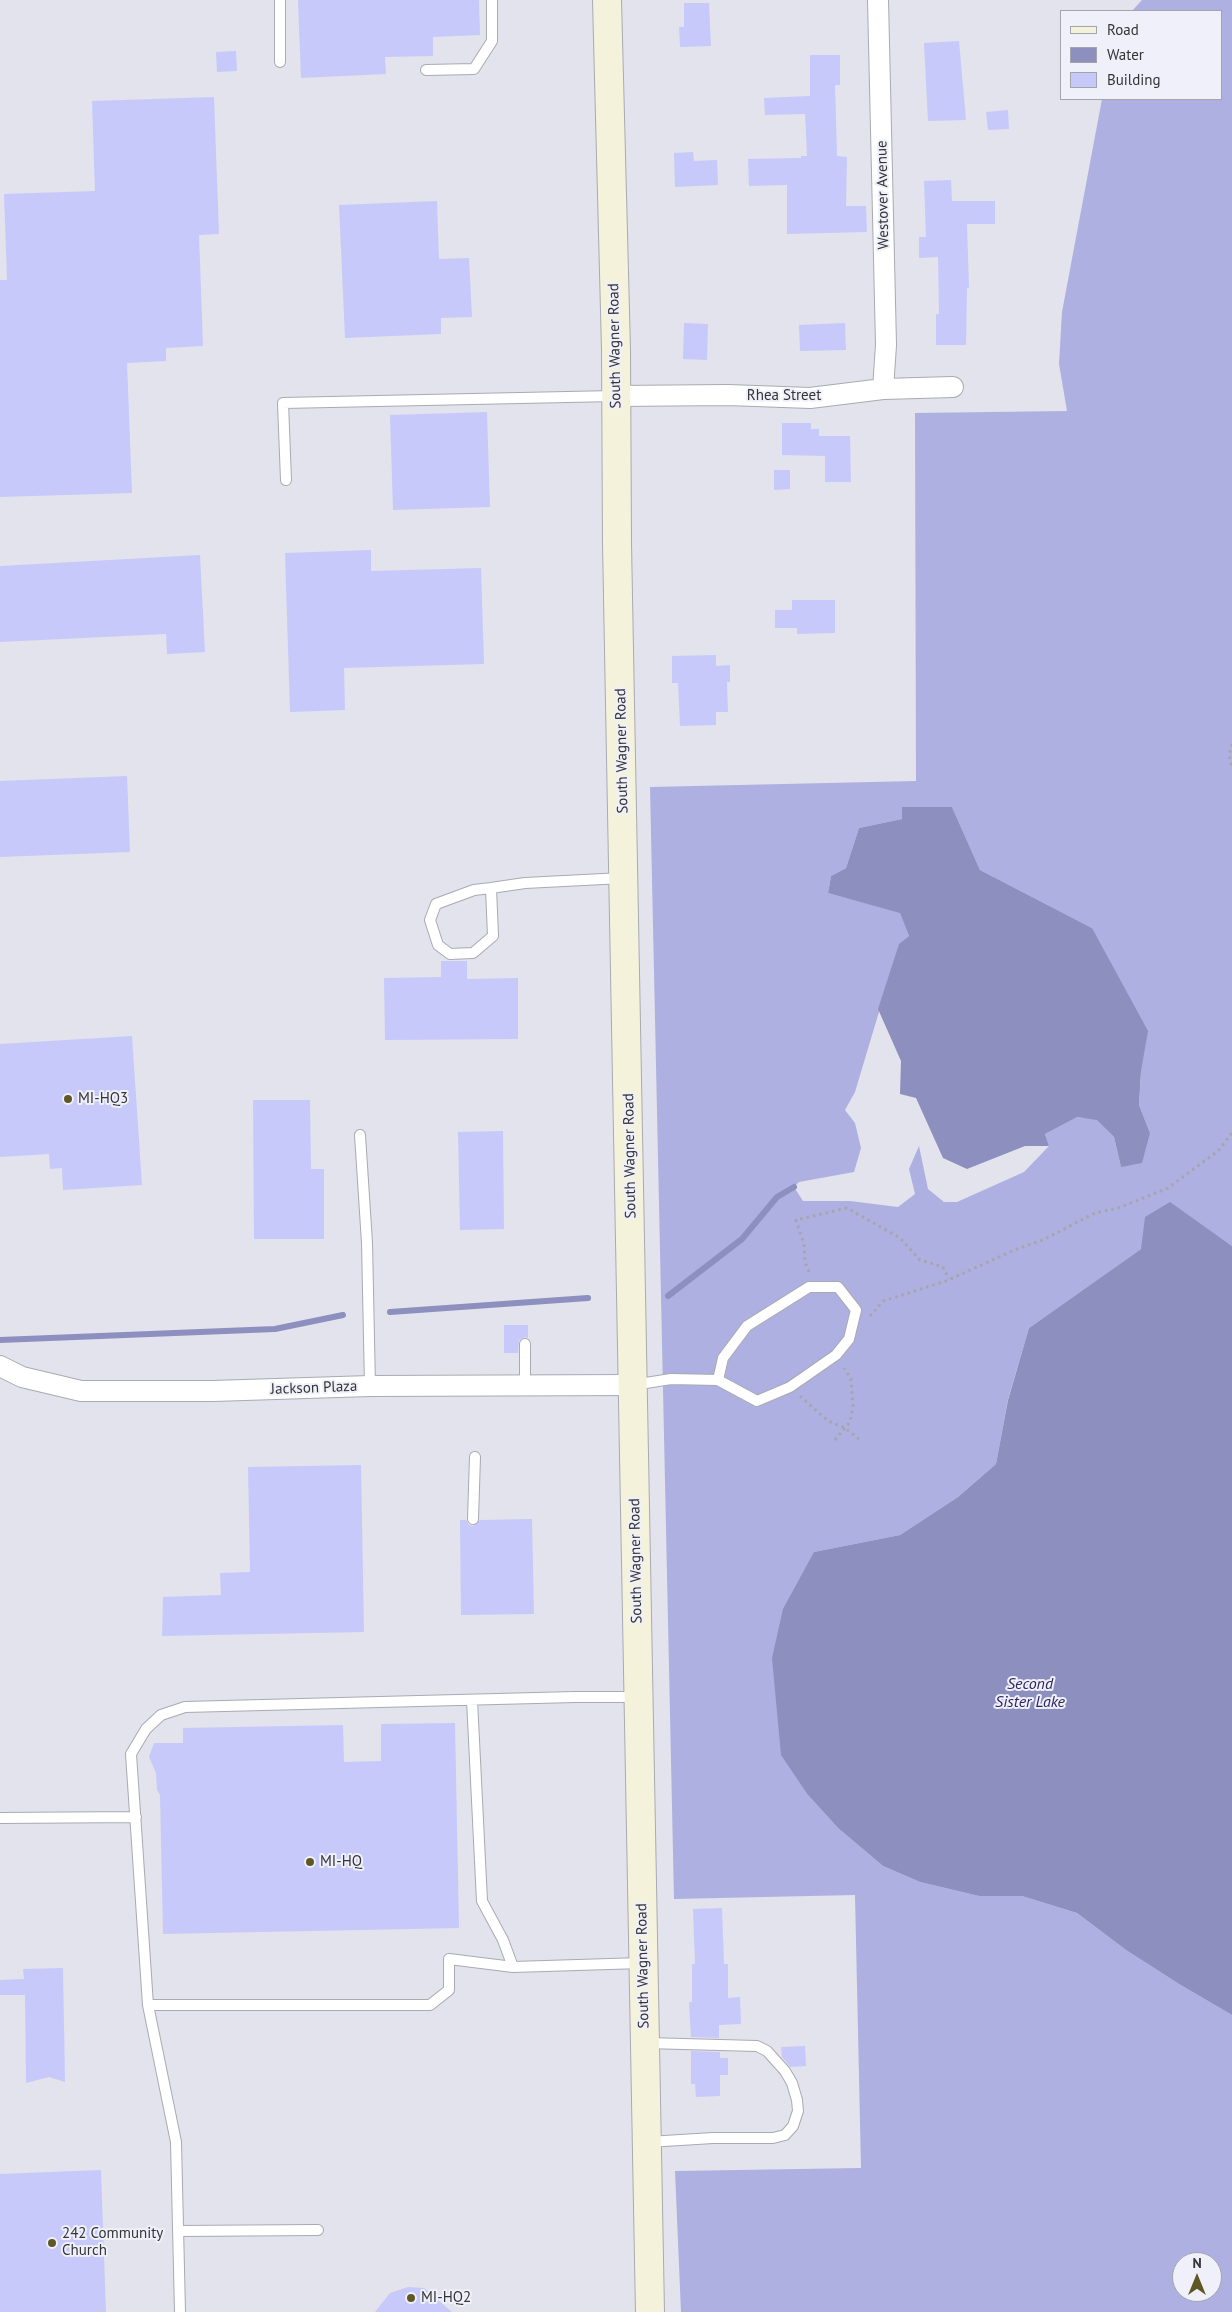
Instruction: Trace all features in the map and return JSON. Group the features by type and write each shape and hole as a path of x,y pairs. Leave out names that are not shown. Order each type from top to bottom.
{"main road":[{"name":"South Wagner Road","path":"607,0 616,396 650,2312"}],"street":[{"name":"Westover Avenue","path":"878,0 886,345 883,389"},
{"name":"Rhea Street","path":"616,396 810,398 883,389 953,387"},
{"name":"Jackson Plaza","path":"0,1366 22,1377 81,1392 213,1391 370,1386 525,1387 633,1385"}],"lane":[{"path":"280,0 280,62"},
{"path":"426,70 474,69 492,42 492,0"},
{"path":"286,480 283,403 616,396"},
{"path":"491,888 493,936 474,953 450,954 438,946 430,920 436,904 474,890 491,888 568,880 624,878"},
{"path":"360,1135 367,1243 370,1386"},
{"path":"633,1385 671,1379 718,1380 757,1401 790,1388 836,1355 849,1339 856,1310 838,1287 809,1287 747,1326 723,1358 718,1380"},
{"path":"525,1344 525,1387"},
{"path":"473,1519 475,1457"},
{"path":"180,2312 176,2142 148,2005 131,1754 146,1729 161,1715 185,1707 638,1697"},
{"path":"472,1700 482,1901 503,1940 514,1967"},
{"path":"0,1818 136,1817"},
{"path":"148,2005 430,2005 449,1990 449,1959 514,1967 643,1963"},
{"path":"645,2043 757,2046 767,2051 785,2071 795,2092 798,2111 794,2126 784,2135 773,2138 714,2138 647,2142"},
{"path":"178,2231 318,2230"}],"path":[{"path":"1232,744 1228,755 1232,767"},
{"path":"866,1321 883,1302 913,1293 1043,1240 1095,1213 1118,1208 1168,1188 1218,1151 1232,1133"},
{"path":"815,1287 805,1262 804,1244 796,1220 847,1208 900,1238 920,1260 942,1267 949,1279"},
{"path":"836,1355 851,1379 853,1406 850,1422 836,1440"},
{"path":"790,1388 828,1421 845,1428 859,1439"}],"shaded area":[{"path":"1142,0 1232,0 1232,1246 1170,1203 1141,1249 1029,1328 1008,1399 996,1464 958,1497 900,1535 814,1552 808,1795 838,1828 883,1866 920,1882 979,1896 1022,1896 1077,1913 1126,1950 1232,2015 1232,2312 681,2312 675,2171 861,2168 855,1895 674,1899 650,787 916,781 915,413 1067,411 1059,364 1062,312 1102,100 1222,100 1222,10 1133,10","holes":["902,807 952,807 980,870 1092,928 1141,1071 1139,1105 1150,1133 1121,1167 1114,1137 1097,1119 1076,1117 1045,1134 1049,1146 1024,1172 957,1202 944,1202 928,1189 919,1146 909,1169 915,1194 898,1207 850,1201 803,1201 794,1187 799,1182 854,1172 861,1148 855,1123 845,1110 855,1092 899,945 909,936 900,912 828,893 831,876 846,868 859,828 902,819"]}],"water":[{"path":"902,807 952,807 980,870 1092,928 1148,1031 1141,1071 1139,1105 1150,1133 1142,1163 1121,1167 1114,1137 1097,1120 1077,1117 1045,1134 1049,1146 1025,1146 967,1169 943,1158 916,1098 900,1094 901,1061 878,1009 899,944 909,936 900,913 828,893 831,876 846,868 859,828 902,819"},
{"name":"Second Sister Lake","path":"1170,1202 1232,1246 1232,2015 1126,1950 1077,1913 1022,1896 979,1896 920,1882 883,1866 838,1828 808,1795 781,1755 772,1658 783,1609 814,1552 900,1535 958,1497 996,1464 1008,1400 1029,1328 1141,1249 1145,1217"}],"building":[{"path":"298,0 479,0 480,35 433,37 433,56 385,57 386,74 301,78"},
{"path":"684,3 709,3 711,46 680,47 679,27 684,27"},
{"path":"959,41 966,120 928,121 924,43"},
{"path":"236,51 237,71 217,72 216,52"},
{"path":"810,55 840,55 840,85 835,85 837,156 847,157 846,206 866,206 867,232 787,234 787,185 749,186 748,159 801,158 801,156 807,156 805,114 765,115 764,98 810,96"},
{"path":"214,97 219,234 199,235 203,346 166,348 166,361 127,363 132,493 0,497 0,280 7,280 4,194 95,191 92,101"},
{"path":"1008,110 1009,129 988,130 986,112"},
{"path":"693,152 694,161 717,160 718,185 675,187 674,153"},
{"path":"951,180 952,201 995,201 995,224 967,224 969,288 967,288 966,345 936,345 936,314 939,314 938,257 919,258 919,237 926,237 924,181"},
{"path":"437,201 439,259 469,258 472,317 441,318 441,334 345,338 339,205"},
{"path":"684,323 708,324 707,360 683,359"},
{"path":"845,323 846,350 800,351 799,325"},
{"path":"487,412 490,507 393,510 390,415"},
{"path":"782,423 811,423 811,429 819,429 819,436 850,436 851,482 825,482 825,456 782,455"},
{"path":"774,470 790,470 790,489 774,490"},
{"path":"371,550 371,571 481,568 484,664 344,668 345,710 290,712 285,553"},
{"path":"200,555 205,652 167,654 166,634 0,642 0,566"},
{"path":"792,600 835,600 835,633 797,634 797,628 775,628 775,610 792,610"},
{"path":"716,655 716,666 730,665 730,682 727,682 728,712 716,712 716,725 680,726 678,683 672,683 672,656"},
{"path":"127,776 130,852 0,857 0,781"},
{"path":"441,961 467,961 467,979 518,978 518,1039 385,1040 384,978 441,977"},
{"name":"MI-HQ3","path":"132,1036 142,1185 63,1190 62,1168 50,1169 49,1154 0,1157 0,1044"},
{"path":"253,1100 310,1100 311,1169 324,1169 324,1239 254,1239"},
{"path":"503,1131 504,1229 460,1230 458,1132"},
{"path":"504,1325 528,1325 528,1338 525,1337 519,1340 518,1353 504,1353"},
{"path":"361,1465 364,1632 162,1636 163,1597 221,1595 220,1573 250,1572 248,1467"},
{"path":"532,1519 534,1614 461,1615 460,1520 466,1520 469,1525 473,1526 480,1520"},
{"name":"MI-HQ","path":"455,1723 459,1928 163,1934 160,1795 157,1790 156,1773 149,1757 154,1743 183,1743 183,1728 343,1725 344,1762 381,1761 381,1724"},
{"path":"722,1908 724,1964 728,1964 728,1998 740,1997 741,2024 719,2025 719,2038 691,2037 689,2002 692,2002 692,1964 695,1964 693,1909"},
{"path":"63,1968 65,2082 49,2077 26,2083 25,1995 0,1995 0,1980 24,1979 23,1969"},
{"path":"805,2046 806,2066 790,2067 782,2057 781,2047"},
{"path":"691,2051 720,2052 720,2058 728,2058 728,2075 720,2075 720,2096 696,2097 695,2084 691,2084"},
{"name":"242 Community Church","path":"101,2170 106,2312 0,2312 0,2174"},
{"name":"MI-HQ2","path":"408,2287 424,2288 452,2312 375,2312 390,2293"}],"waterway":[{"path":"668,1296 742,1239 777,1197 794,1187"},
{"path":"390,1312 588,1298"},
{"path":"0,1340 275,1329 343,1315"}],"place":[{"name":"MI-HQ3","path":"68,1099"},
{"name":"MI-HQ","path":"310,1862"},
{"name":"242 Community Church","path":"52,2243"},
{"name":"MI-HQ2","path":"411,2298"}]}
